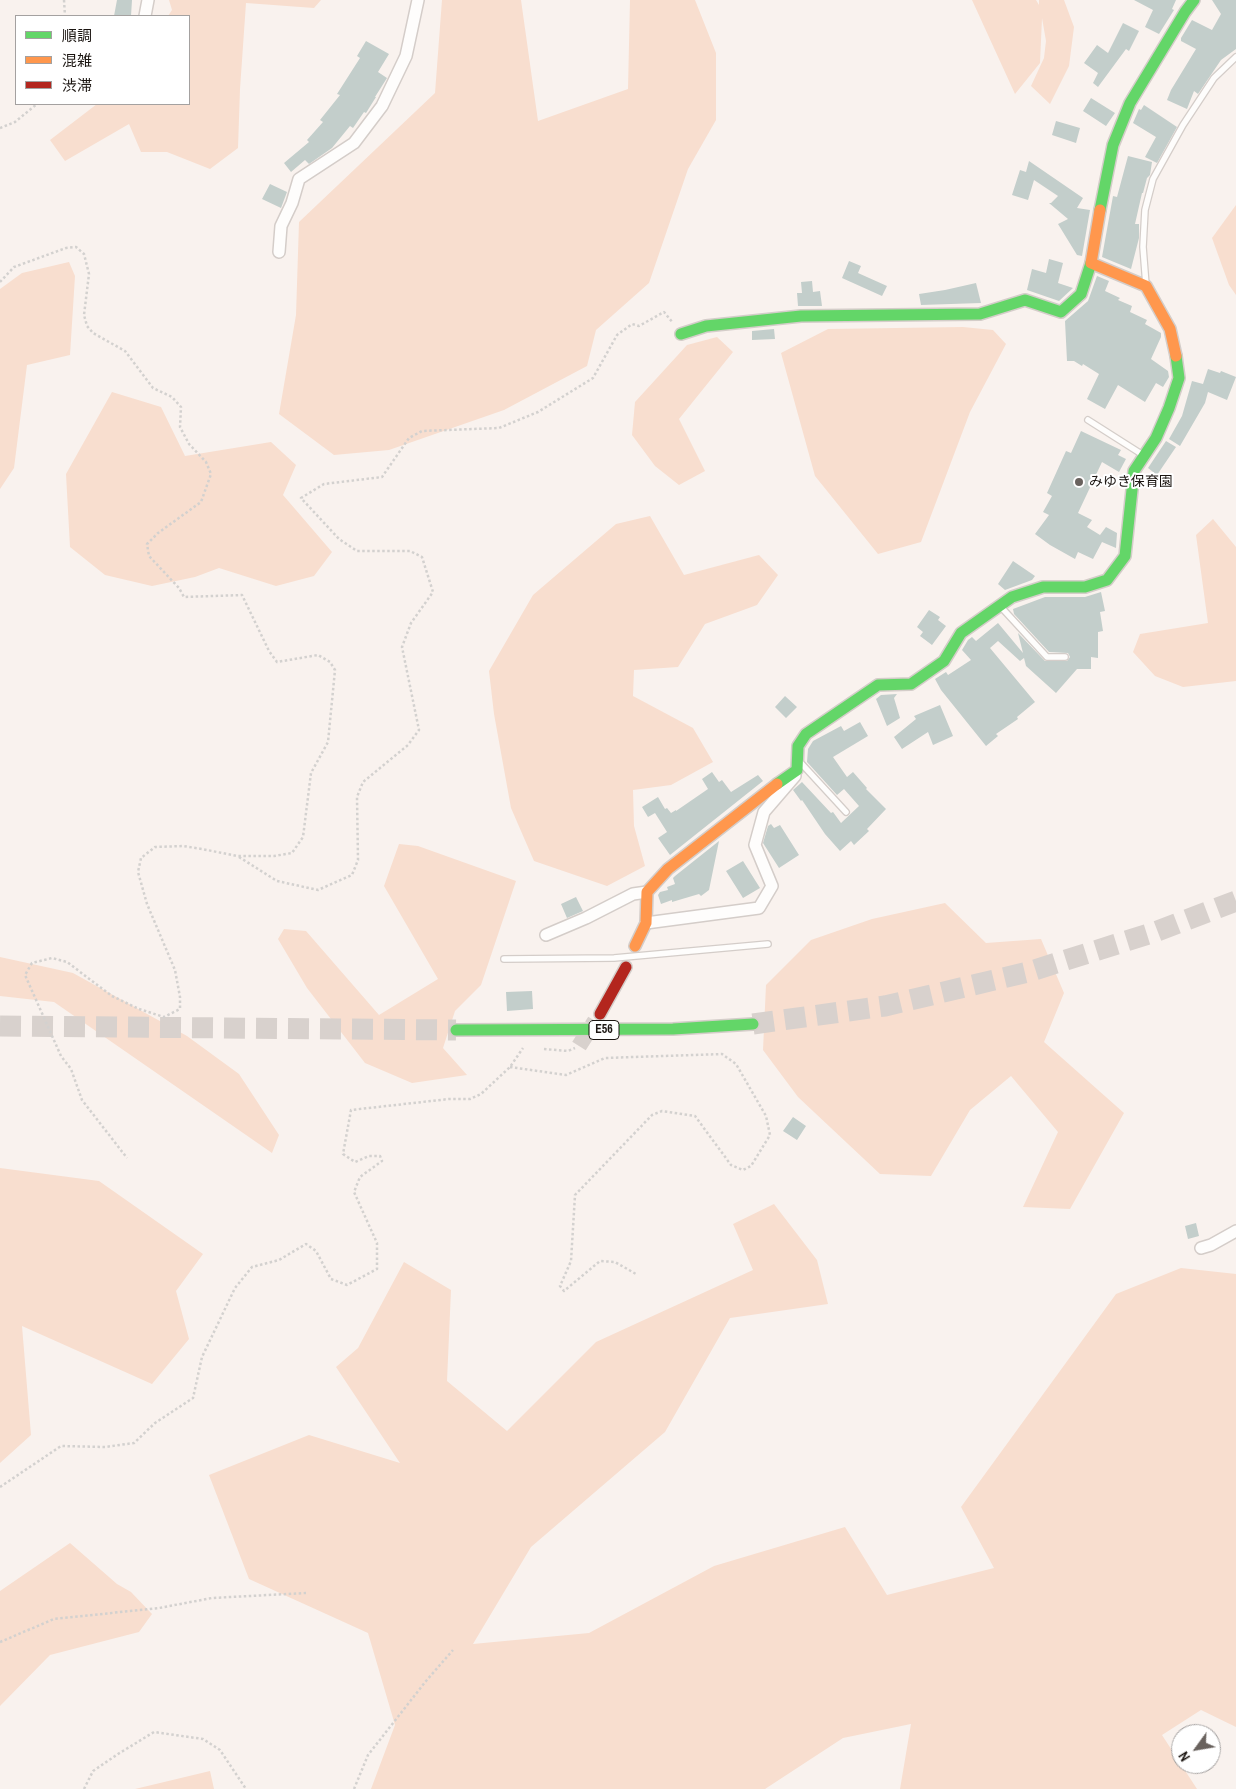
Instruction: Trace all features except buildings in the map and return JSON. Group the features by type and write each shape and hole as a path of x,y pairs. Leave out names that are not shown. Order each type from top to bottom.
{"main road":[{"path":"682,334 706,326 801,316 980,314 1025,300 1061,312 1081,294 1091,263 1113,145 1130,103 1194,0"},
{"path":"635,946 646,923 647,892 668,869 798,765 798,746 806,734 878,685 911,684 944,661 961,633 1012,597 1043,586 1085,587 1107,580 1126,556 1134,471 1156,438 1179,378 1170,329 1146,286 1091,263"},
{"path":"600,1014 626,967"},
{"name":"E56","path":"456,1030 672,1029 753,1024"}],"street":[{"path":"145,15 148,0"},
{"path":"279,252 281,226 292,203 299,179 354,143 382,106 406,56 418,0"},
{"path":"646,923 759,908 772,886 755,845 764,812 793,779 798,765"},
{"path":"546,935 586,918 633,894 647,892"},
{"path":"1201,1248 1236,1231"}],"lane":[{"path":"1146,286 1143,247 1145,210 1153,179 1183,125 1214,78 1236,57"},
{"path":"1088,420 1144,456"},
{"path":"1000,606 1047,657 1064,657"},
{"path":"798,765 846,812"},
{"path":"504,959 614,958 768,944"}],"path":[{"path":"64,0 65,15"},
{"path":"0,128 15,122 36,105"},
{"path":"0,282 14,267 66,248 76,248 84,254 89,274 84,315 87,326 92,333 124,351 153,388 172,397 181,407 180,427 189,444 206,462 211,474 202,502 158,533 147,544 149,556 179,588 184,597 242,595 269,651 277,662 318,655 330,662 335,670 328,742 311,773 303,837 292,853 274,856 237,856 202,848 182,846 155,847 141,858 138,872 147,904 175,970 180,1009 164,1017 139,1009 112,996 67,962 52,958 32,963 25,974 61,1056 71,1069 82,1100 127,1158"},
{"path":"237,856 277,881 318,890 352,875 358,860 357,797 363,782 408,744 419,730 402,647 411,623 434,592 422,557 410,551 357,551 339,539 301,498 324,484 382,477 409,438 422,431 500,428 538,412 593,378 617,335 632,324 639,326 664,312 682,334"},
{"path":"543,1049 568,1051 578,1046"},
{"path":"0,1487 61,1446 105,1447 134,1443 155,1423 193,1398 202,1357 234,1288 252,1267 279,1260 306,1244 316,1251 332,1279 347,1285 377,1269 377,1243 354,1192 360,1177 382,1161 380,1156 368,1156 354,1162 343,1154 351,1110 449,1099 470,1099 481,1094 510,1067 524,1048 529,1048"},
{"path":"510,1067 566,1075 605,1058 722,1054 736,1064 766,1116 770,1135 751,1166 743,1170 731,1165 695,1116 662,1111 652,1115 575,1195 571,1261 560,1286 564,1290 600,1260 615,1262 636,1274"},
{"path":"0,1642 54,1619 159,1608 212,1598 306,1593"},
{"path":"354,1789 368,1755 453,1650"},
{"path":"84,1789 93,1771 154,1732 203,1739 220,1750 246,1789"}],"shaded area":[{"path":"169,0 321,0 314,8 246,3 238,148 210,169 167,152 141,152 129,124 65,161 50,140 96,105 190,105 190,15 169,15 172,10"},
{"path":"442,0 521,0 538,121 628,89 630,0 695,0 716,53 716,120 688,169 649,283 596,330 587,366 504,410 389,450 334,455 279,414 296,315 299,222 435,93"},
{"path":"972,0 1036,0 1039,5 1039,0 1064,0 1074,27 1069,66 1050,104 1031,86 1044,58 1046,41 1042,18 1040,63 1015,94"},
{"path":"1236,205 1236,295 1229,285 1212,238"},
{"path":"69,262 75,276 70,355 27,365 14,468 0,489 0,289 22,273"},
{"path":"963,327 993,330 1006,344 970,412 921,542 878,554 815,476 781,353 828,329"},
{"path":"717,337 733,352 679,419 705,471 679,485 655,466 632,435 635,402 687,345"},
{"path":"112,392 161,407 185,456 271,442 296,465 283,495 332,552 314,576 276,586 219,568 195,577 152,586 105,575 70,547 66,474"},
{"path":"650,516 684,575 759,555 778,575 757,605 705,624 678,667 634,670 633,696 693,728 713,762 671,785 633,790 634,826 645,866 607,886 534,861 511,808 494,714 489,671 533,595 616,524"},
{"path":"1213,519 1236,547 1236,681 1183,687 1155,676 1133,652 1140,634 1208,623 1196,535"},
{"path":"399,844 418,846 516,881 481,985 455,1011 443,1048 467,1075 412,1083 365,1063 307,988 278,939 284,929 306,931 379,1015 438,979 384,886"},
{"path":"945,903 986,943 1041,939 1064,993 1044,1042 1124,1113 1070,1209 1023,1207 1058,1132 1011,1076 970,1110 931,1176 880,1174 798,1097 763,1050 766,985 811,940 872,919"},
{"path":"0,957 73,973 187,1036 239,1074 279,1135 272,1153 54,1002 0,996"},
{"path":"0,1168 99,1181 203,1254 176,1291 189,1339 152,1384 22,1326 31,1435 0,1463"},
{"path":"774,1204 817,1260 828,1304 730,1318 665,1432 531,1547 473,1644 589,1633 714,1566 845,1527 887,1595 994,1568 961,1507 1116,1294 1181,1268 1236,1274 1236,1727 1201,1710 1179,1724 1171,1724 1171,1729 1162,1735 1171,1749 1171,1774 1187,1774 1197,1789 900,1789 911,1724 843,1738 765,1789 371,1789 395,1725 368,1633 249,1579 209,1475 309,1435 400,1463 336,1367 358,1348 404,1262 451,1290 447,1381 507,1431 596,1342 753,1270 733,1224"},
{"path":"70,1543 117,1584 131,1592 152,1614 139,1632 50,1655 0,1706 0,1591"},
{"path":"210,1771 214,1789 135,1789"}],"tunnel":[{"path":"753,1024 885,1006 1028,972 1155,932 1236,901"},
{"path":"579,1046 595,1021"},
{"path":"0,1026 456,1030"}],"traffic: fast":[{"path":"1100,210 1113,145 1130,103 1194,0"},
{"path":"681,334 706,326 801,316 980,314 1025,300 1061,312 1081,294 1091,263"},
{"path":"777,784 797,770 798,746 806,734 878,685 911,684 944,661 961,633 1012,597 1043,587 1085,587 1107,580 1125,556 1134,471 1156,438 1169,408 1179,378 1176,356"},
{"path":"456,1030 673,1029 753,1024"}],"traffic: slow":[{"path":"1100,210 1091,263 1146,286 1170,329 1176,356"},
{"path":"635,946 646,923 647,892 668,869 777,784"}],"traffic: jam":[{"path":"600,1014 626,967"}],"place":[{"name":"みゆき保育園","path":"1079,482"}]}
